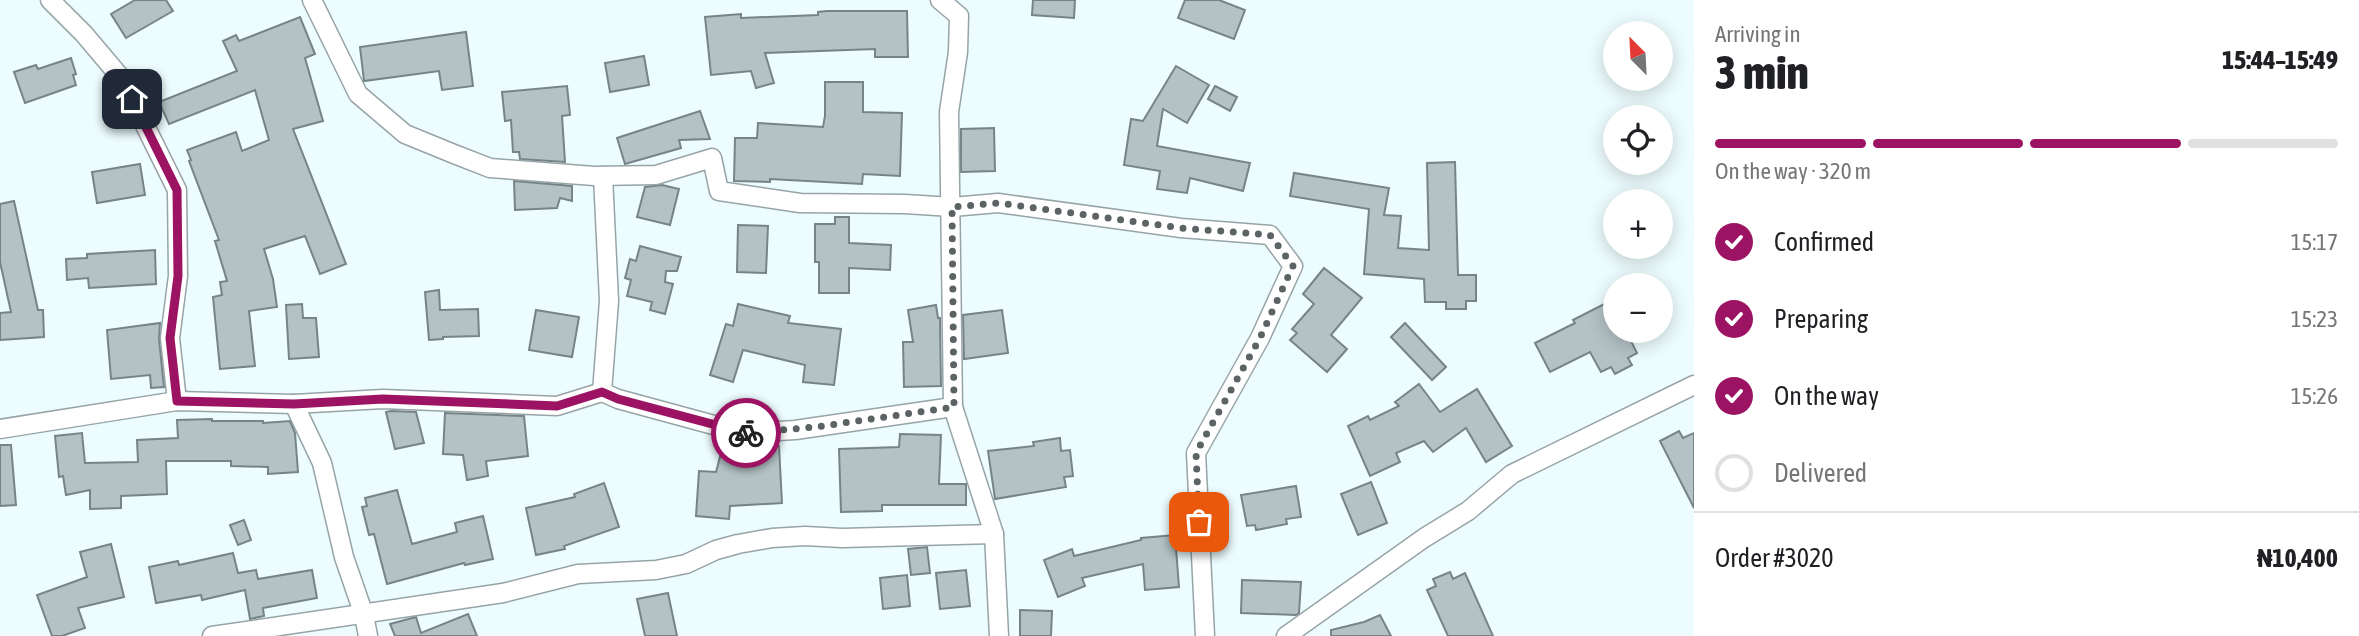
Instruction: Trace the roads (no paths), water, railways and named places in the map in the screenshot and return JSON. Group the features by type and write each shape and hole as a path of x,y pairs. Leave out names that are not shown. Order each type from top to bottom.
{"street":[{"path":"50,0 84,34 122,79 177,190 178,276 170,338 177,401"},
{"path":"312,0 358,94 405,134 489,168 603,176 656,175 712,158 719,191 800,204 952,207 999,203 1181,228 1270,235 1293,266 1260,338 1196,453 1205,636"},
{"path":"940,0 959,16 958,52 949,112 954,407 994,534 999,636"},
{"path":"602,392 610,301 603,176"},
{"path":"1286,636 1424,538 1468,512 1512,474 1694,384"},
{"path":"0,429 177,401 294,404 383,399 557,406 602,392 618,399 743,433 855,422 954,407"},
{"path":"294,404 323,463 344,557 364,615 368,636"},
{"path":"212,636 503,593 578,574 656,570 687,564 716,550 772,538 994,534"}]}
